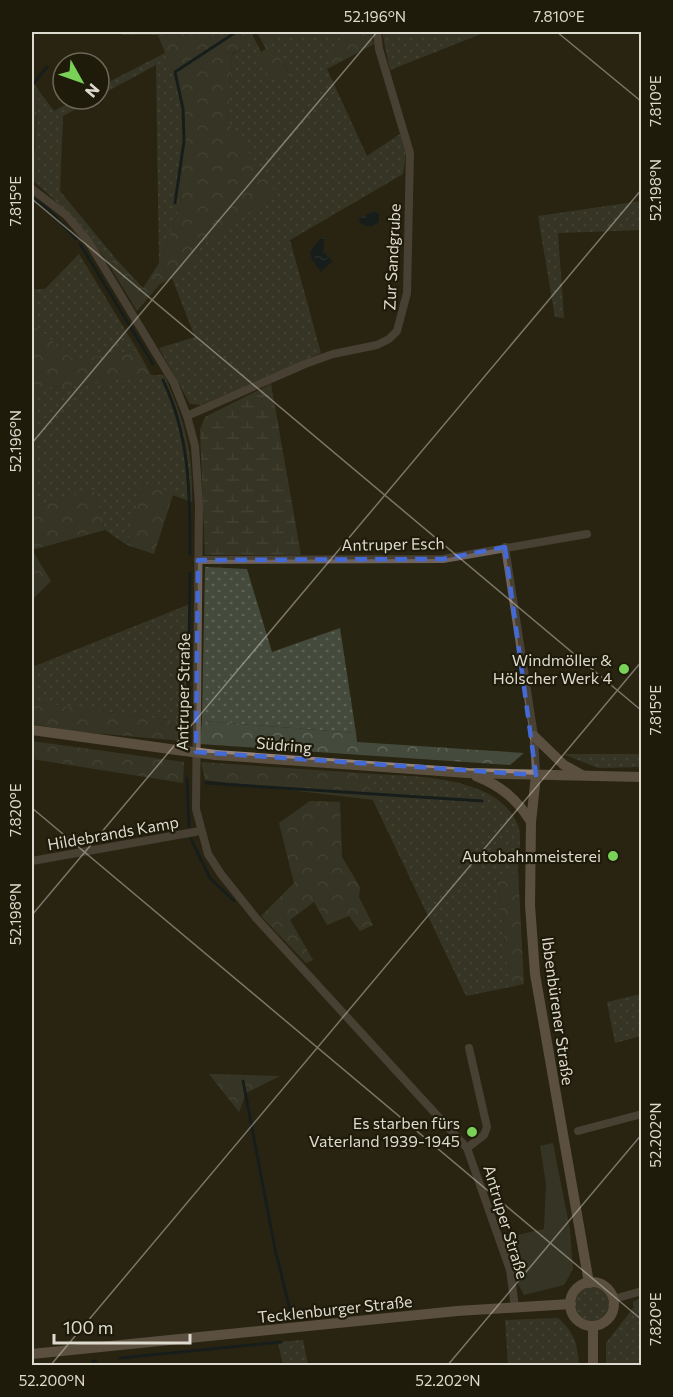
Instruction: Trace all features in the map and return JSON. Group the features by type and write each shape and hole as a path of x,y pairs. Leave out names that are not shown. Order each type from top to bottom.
{"main road":[{"name":"Südring","path":"32,730 216,755 536,776"},
{"path":"534,736 564,765 585,776"},
{"path":"468,773 494,784 511,795 531,822"},
{"path":"536,776 642,777"},
{"name":"Ibbenbürener Straße","path":"536,776 531,822 530,905 535,974 589,1283"},
{"path":"589,1283 607,1288 614,1299 612,1314 601,1324 586,1325 575,1318 571,1304 575,1291 589,1283"},
{"name":"Tecklenburger Straße","path":"32,1354 515,1306 571,1304"},
{"path":"593,1326 593,1365"}],"street":[{"name":"Zur Sandgrube","path":"187,416 305,364 333,354 377,345 398,331 407,293 410,153 379,49 377,32"},
{"name":"Antruper Straße","path":"32,189 66,215 88,241 164,364 187,416 199,472 196,789 200,831 207,854 256,918 467,1148 510,1270 515,1306"},
{"name":"Antruper Esch","path":"198,560 443,559 587,534"},
{"path":"505,547 534,736 536,776"},
{"name":"Hildebrands Kamp","path":"32,861 200,831"},
{"name":"Antruper Straße","path":"467,1148 484,1135 488,1127 469,1048"},
{"path":"578,1131 642,1114"},
{"path":"614,1299 642,1291"}],"highlighted area":[{"path":"505,547 536,775 196,752 198,560 443,559"}],"green space":[{"path":"117,32 251,32 261,52 266,49 257,32 264,32 290,75 267,77 254,40 232,54 228,122 276,193 201,246 187,271 160,284 137,311 108,263 116,259 143,288 159,263 180,207 185,104 158,35 123,35"},
{"path":"262,32 343,32 327,69 367,156 400,134 406,153 403,174 290,240 321,353 201,405 190,404 159,348 195,337 172,278 187,271 201,246 275,193 228,122 232,55 254,39 267,77 290,74"},
{"path":"343,32 373,32 371,37 374,44 327,69"},
{"path":"382,32 486,32 390,70"},
{"path":"165,53 185,104 180,207 159,263 156,65 111,89 111,81"},
{"path":"32,80 39,91 32,168"},
{"path":"39,91 51,107 51,111 72,111 63,116 60,191 116,259 108,263 73,219 32,180"},
{"path":"641,201 641,230 558,233 564,318 555,317 538,216"},
{"path":"79,254 138,351 73,359 32,324 32,289 45,289"},
{"path":"32,324 73,359 138,351 151,375 82,385 32,388"},
{"path":"164,375 182,422 191,467 192,502 142,484 127,545 105,530 94,490 32,508 32,388 82,385"},
{"path":"271,384 301,555 205,555 200,430 205,417"},
{"path":"142,484 173,495 154,554 127,545"},
{"path":"94,490 105,530 32,550 32,508"},
{"path":"32,550 51,581 32,600"},
{"path":"205,567 247,569 272,652 340,628 356,733 202,721"},
{"path":"190,604 184,722 32,702 32,664 35,666"},
{"path":"32,702 184,722 182,741 72,731 32,724"},
{"path":"202,721 356,733 357,742 524,753 510,765 200,744"},
{"path":"32,741 184,762 183,783 32,759"},
{"path":"563,754 641,754 641,767 598,768"},
{"path":"201,762 360,773 374,800 205,780"},
{"path":"360,773 425,777 470,786 490,795 506,807 517,823 520,840 518,870 497,876 510,987 466,996"},
{"path":"310,801 340,802 342,857 360,887 359,897 373,925 360,931 349,916 327,925 314,902 290,920 313,960 306,963 261,916 294,883 279,823"},
{"path":"518,870 524,984 510,987 497,876"},
{"path":"641,994 641,1036 615,1043 607,1002"},
{"path":"209,1074 280,1076 246,1093 239,1112"},
{"path":"553,1143 570,1230 573,1269 564,1285 524,1295 516,1280 505,1238 544,1229 546,1184 540,1146"},
{"path":"592,1287 604,1292 609,1304 604,1316 592,1321 580,1316 575,1304 580,1292"},
{"path":"641,1298 641,1365 606,1365 606,1343 634,1307 633,1302"},
{"path":"558,1318 574,1339 579,1365 508,1365 505,1320"},
{"path":"303,1340 308,1365 283,1365 278,1342"}],"water":[{"path":"375,211 379,214 379,222 370,227 360,223 359,218"},
{"path":"325,237 323,252 333,261 321,272 312,260 310,252 321,238"}],"waterway":[{"path":"175,203 184,141 183,109 175,72 236,32"},
{"path":"32,85 47,67"},
{"path":"32,198 48,209 76,239"},
{"path":"80,244 153,364"},
{"path":"163,380 179,422 187,465 190,554"},
{"path":"188,726 190,573"},
{"path":"187,778 189,827"},
{"path":"206,783 482,801"},
{"path":"191,839 210,878 234,901"},
{"path":"243,1081 275,1249 292,1318"},
{"path":"120,1358 281,1342"},
{"path":"94,1366 93,1361 96,1361"}],"place":[{"name":"Windmöller & Hölscher Werk 4","path":"624,669"},
{"name":"Autobahnmeisterei","path":"613,856"},
{"name":"Es starben fürs Vaterland 1939-1945","path":"472,1132"}]}
